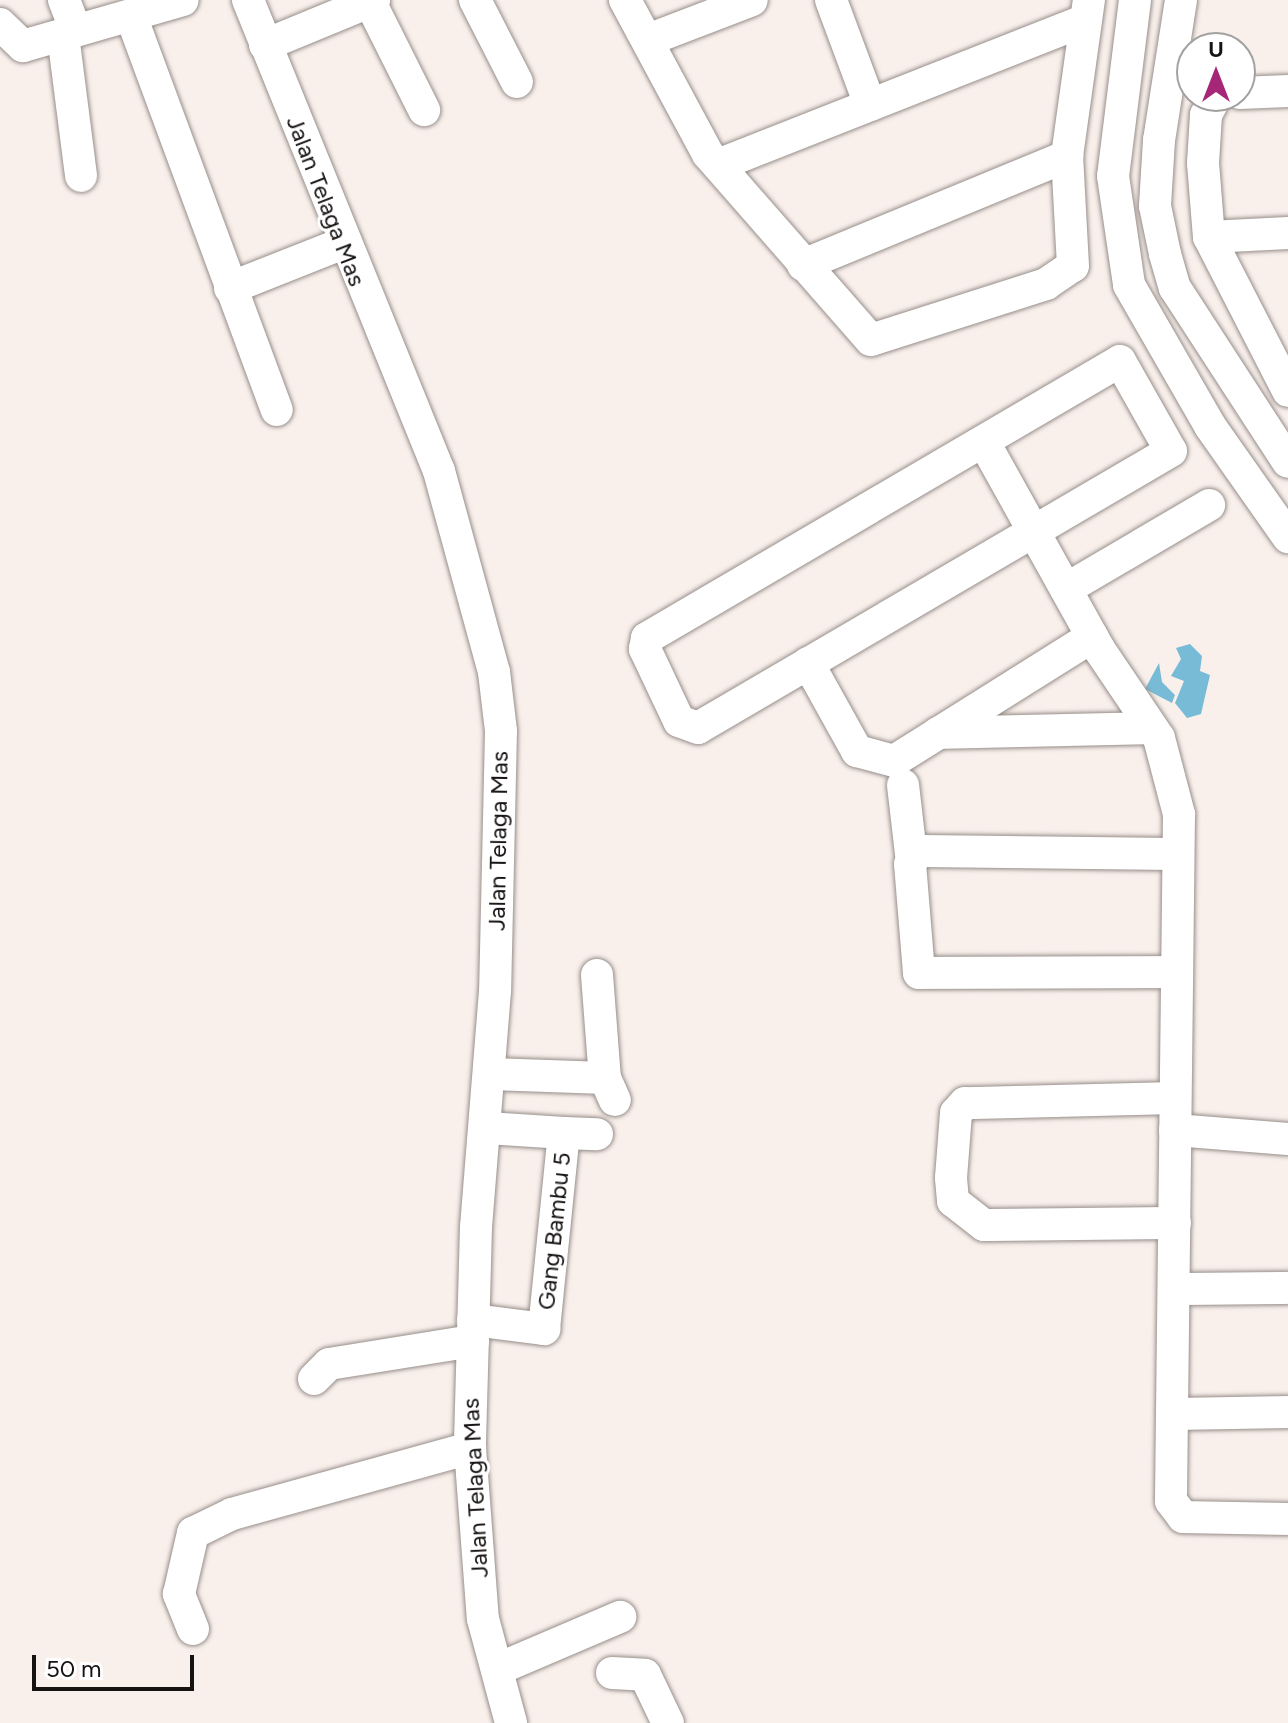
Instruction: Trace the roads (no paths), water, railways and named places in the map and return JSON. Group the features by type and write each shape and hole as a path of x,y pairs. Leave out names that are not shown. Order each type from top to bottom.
{"street":[{"path":"64,0 81,176"},
{"path":"0,24 23,46 183,0"},
{"name":"Jalan Telaga Mas","path":"248,0 341,244 439,471 494,672 501,731 491,1074 473,1331 470,1448 473,1541 511,1723"},
{"path":"475,0 517,82"},
{"path":"625,0 718,165 871,340 1046,284 1073,266 1067,156 1087,11"},
{"path":"648,40 752,0"},
{"path":"831,0 870,105"},
{"path":"1135,0 1113,176 1129,285 1210,426 1288,537"},
{"path":"1181,0 1159,140 1155,206 1165,254 1175,288 1288,462"},
{"path":"265,45 372,1 424,110"},
{"path":"718,165 870,105 1087,11"},
{"path":"131,16 277,410"},
{"path":"1256,92 1288,91"},
{"path":"1208,112 1203,163 1209,237 1276,352 1288,391"},
{"path":"803,265 1067,156"},
{"path":"1209,237 1288,233"},
{"path":"230,288 341,244"},
{"path":"1120,361 1171,451 1035,534 691,729 679,721 645,642 985,444 1120,361"},
{"path":"985,444 1092,637 1151,728 1179,814 1175,972 1174,1510 1194,1519 1288,1519"},
{"path":"1066,589 1209,505"},
{"path":"808,663 857,751 869,758 894,761 1092,637"},
{"path":"937,733 1151,728"},
{"path":"903,785 919,973 1175,972"},
{"path":"911,854 1178,854"},
{"path":"491,1074 610,1089 597,975"},
{"path":"1175,1098 965,1103 956,1113 951,1178 953,1201 984,1225 1175,1223"},
{"name":"Gang Bambu 5","path":"487,1128 597,1134"},
{"path":"1175,1130 1288,1139"},
{"name":"Gang Bambu 5","path":"314,1379 329,1364 473,1331 544,1337 564,1133"},
{"path":"1175,1289 1288,1288"},
{"path":"1176,1414 1288,1412"},
{"path":"193,1629 179,1594 193,1533 232,1514 470,1448"},
{"path":"498,1669 620,1617"},
{"path":"612,1673 645,1675 668,1723"}],"water":[{"path":"1190,644 1202,656 1200,671 1210,675 1201,714 1187,718 1175,703 1184,681 1171,676 1181,659 1176,648"},
{"path":"1159,663 1162,682 1175,695 1172,703 1145,689"}]}
